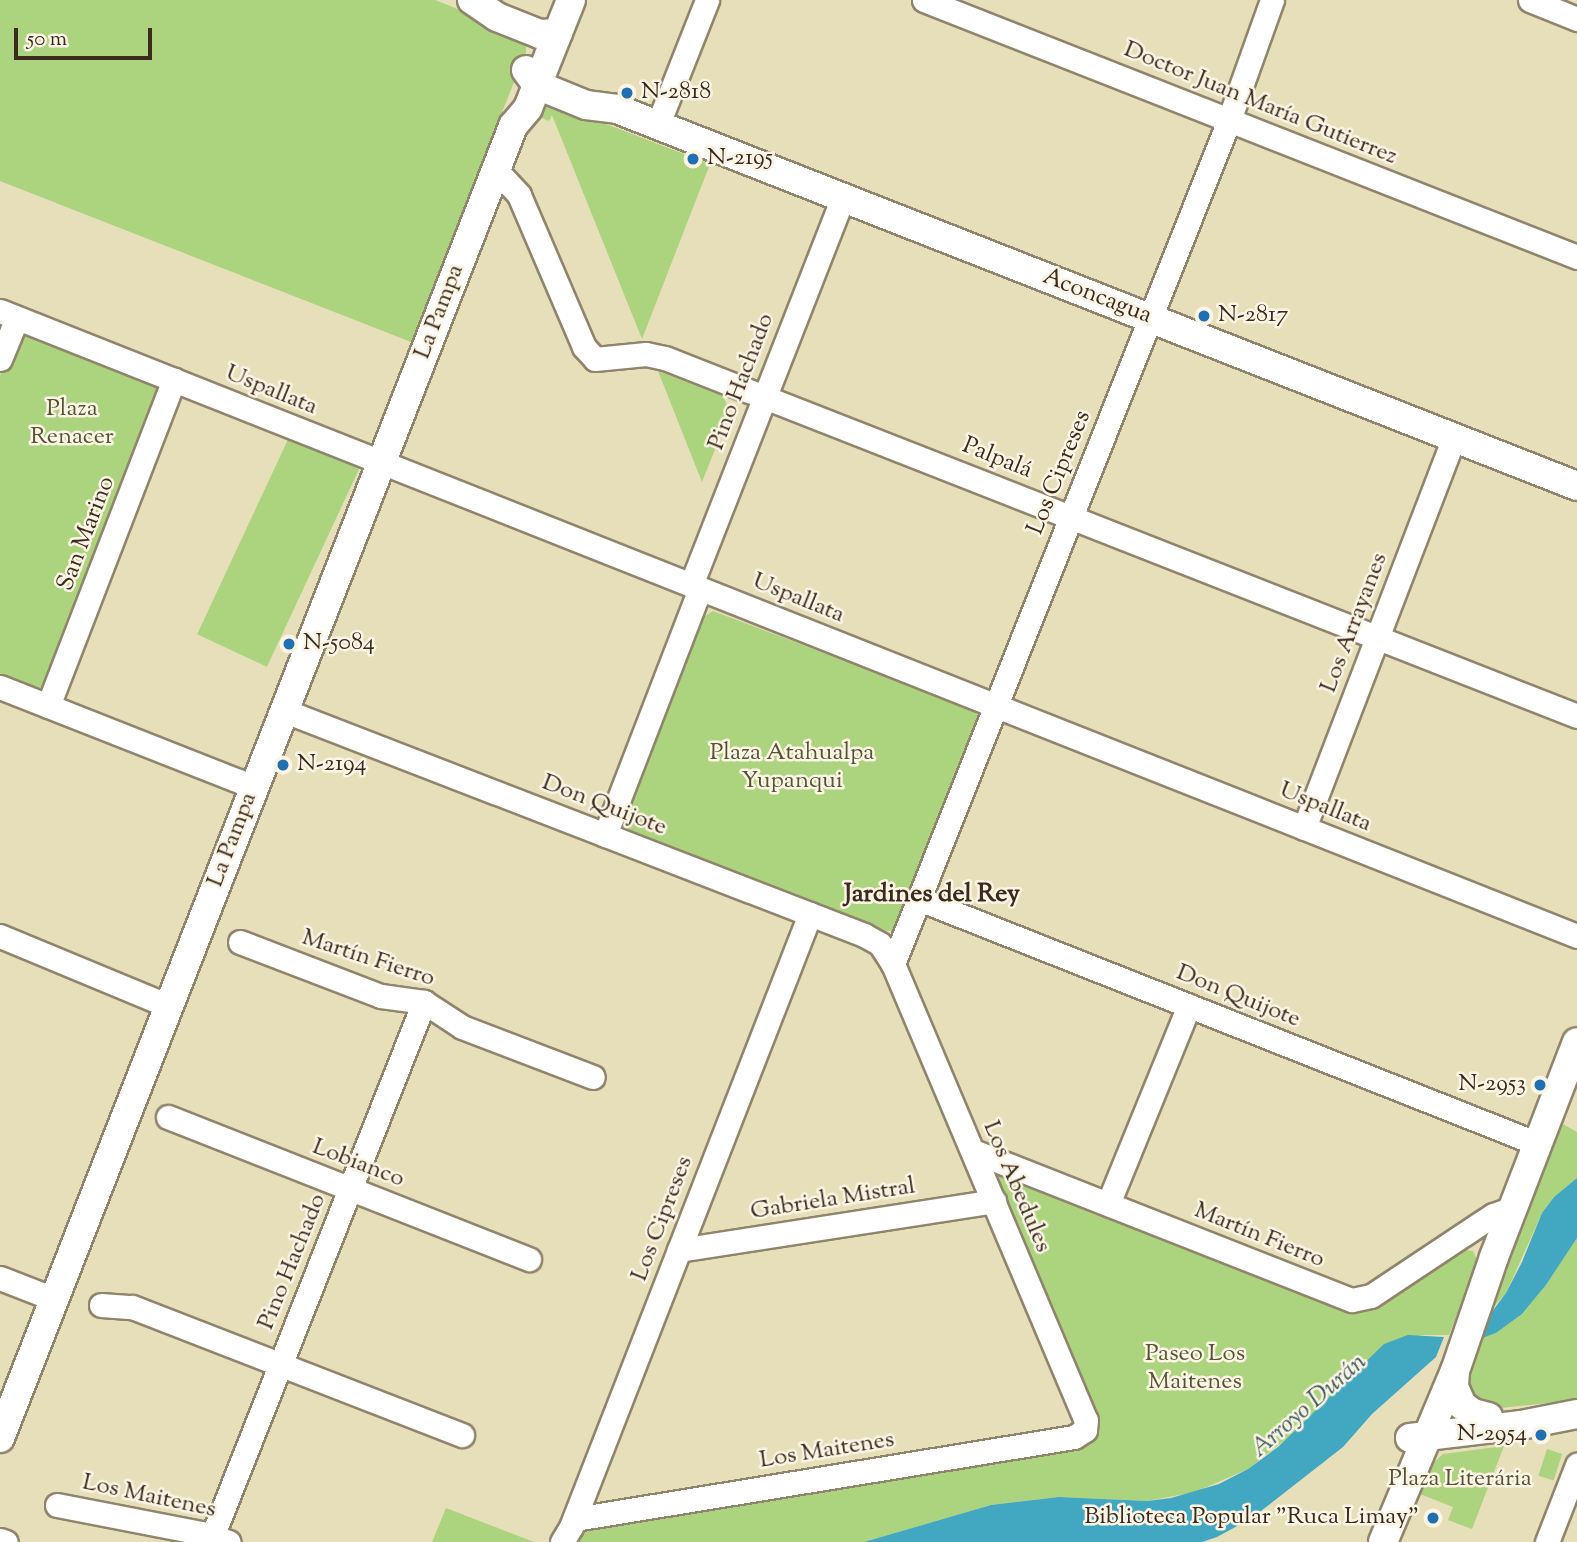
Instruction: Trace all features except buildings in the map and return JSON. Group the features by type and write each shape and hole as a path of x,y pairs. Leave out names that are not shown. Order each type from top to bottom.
{"street":[{"path":"472,0 491,14 549,22"},
{"path":"496,0 549,22"},
{"name":"La Pampa","path":"0,1438 513,126 525,113 549,22 571,0"},
{"path":"657,124 707,0"},
{"name":"Doctor Juan María Gutierrez","path":"923,0 1577,257"},
{"name":"Los Cipreses","path":"893,964 1229,120 1272,0"},
{"path":"1530,0 1577,19"},
{"name":"Aconcagua","path":"536,74 593,89 617,109 1577,486"},
{"name":"Palpalá","path":"496,170 519,195 589,354 603,360 640,354 659,355 1577,716"},
{"name":"Pino Hachado","path":"605,835 765,396 843,197"},
{"path":"0,359 8,314"},
{"name":"Uspallata","path":"8,314 1577,936"},
{"name":"San Marino","path":"48,706 174,380"},
{"name":"Los Arrayanes","path":"1304,828 1454,438"},
{"path":"0,687 254,787"},
{"name":"Don Quijote","path":"285,711 872,939 893,964"},
{"name":"Don Quijote","path":"919,899 1538,1143"},
{"name":"Los Cipreses","path":"562,1542 575,1518 810,914"},
{"path":"0,936 169,1006"},
{"name":"Martín Fierro","path":"240,942 381,996 424,1002 462,1027 593,1077"},
{"name":"Los Abedules","path":"893,964 1085,1416 1085,1430"},
{"name":"Pino Hachado","path":"217,1540 280,1364 424,1002"},
{"path":"1108,1204 1189,1006"},
{"path":"1365,1542 1419,1431 1455,1371 1494,1257 1577,1042"},
{"name":"Lobianco","path":"168,1117 529,1259"},
{"name":"Martín Fierro","path":"973,1151 1356,1300 1371,1296 1493,1215 1513,1208"},
{"name":"Gabriela Mistral","path":"679,1250 994,1201"},
{"path":"1383,1542 1419,1431 1475,1291 1494,1257"},
{"path":"0,1278 54,1299"},
{"path":"101,1306 118,1304 132,1307 462,1435"},
{"path":"1455,1371 1454,1387 1458,1399 1467,1410 1488,1417"},
{"path":"1419,1431 1521,1425 1564,1416"},
{"path":"1419,1431 1488,1417 1564,1416"},
{"name":"Los Maitenes","path":"575,1518 1074,1437 1085,1430"},
{"path":"1547,1542 1577,1465"},
{"name":"Los Maitenes","path":"57,1506 217,1540"},
{"path":"0,1540 6,1542"}],"green space":[{"path":"0,0 435,0 516,32 526,40 526,52 411,342 0,181"},
{"path":"549,102 710,164 642,339 552,115 549,121 534,115 541,105"},
{"name":"Plaza Renacer","path":"25,331 160,384 46,684 36,690 0,678 0,376 15,337"},
{"path":"658,371 723,396 730,412 702,482"},
{"path":"291,433 361,466 267,667 197,634"},
{"name":"Plaza Atahualpa Yupanqui","path":"713,611 969,708 979,716 896,931 885,931 633,834 623,826 625,813 701,619"},
{"path":"1561,1123 1577,1132 1577,1178 1554,1197 1542,1213 1506,1293 1483,1319"},
{"name":"Paseo Los Maitenes","path":"999,1174 1008,1175 1352,1311 1370,1307 1459,1249 1473,1251 1478,1262 1449,1335 1420,1335 1248,1469 1195,1492 1147,1501 1059,1497 991,1505 864,1542 576,1542 584,1530 594,1527 1089,1444 1097,1432 1097,1422 996,1182"},
{"path":"1577,1238 1577,1400 1491,1409 1462,1395 1475,1341 1496,1333 1522,1314 1546,1285"},
{"name":"Plaza Literária","path":"1504,1446 1472,1529 1448,1520 1453,1507 1420,1494 1432,1464 1443,1454"},
{"path":"1547,1449 1562,1454 1554,1481 1538,1476"},
{"path":"446,1508 534,1542 432,1542"}],"water":[{"path":"1577,1178 1577,1238 1546,1285 1522,1314 1496,1333 1480,1339 1488,1317 1506,1293 1522,1262 1542,1213 1554,1197"},
{"path":"1408,1335 1444,1337 1436,1357 1372,1414 1343,1447 1252,1518 1217,1537 1202,1542 864,1542 991,1505 1059,1497 1147,1501 1171,1498 1219,1484 1248,1469 1278,1447 1384,1344"}],"place":[{"name":"N-2818","path":"627,93"},
{"name":"N-2195","path":"693,159"},
{"name":"N-2817","path":"1204,316"},
{"name":"N-5084","path":"289,644"},
{"name":"N-2194","path":"283,765"},
{"name":"N-2953","path":"1540,1085"},
{"name":"N-2954","path":"1541,1435"},
{"name":"Biblioteca Popular \"Ruca Limay\"","path":"1433,1518"}],"district":[{"name":"Jardines del Rey","path":"932,895"}],"water label":[{"name":"Arroyo Durán","path":"1309,1406"}]}
